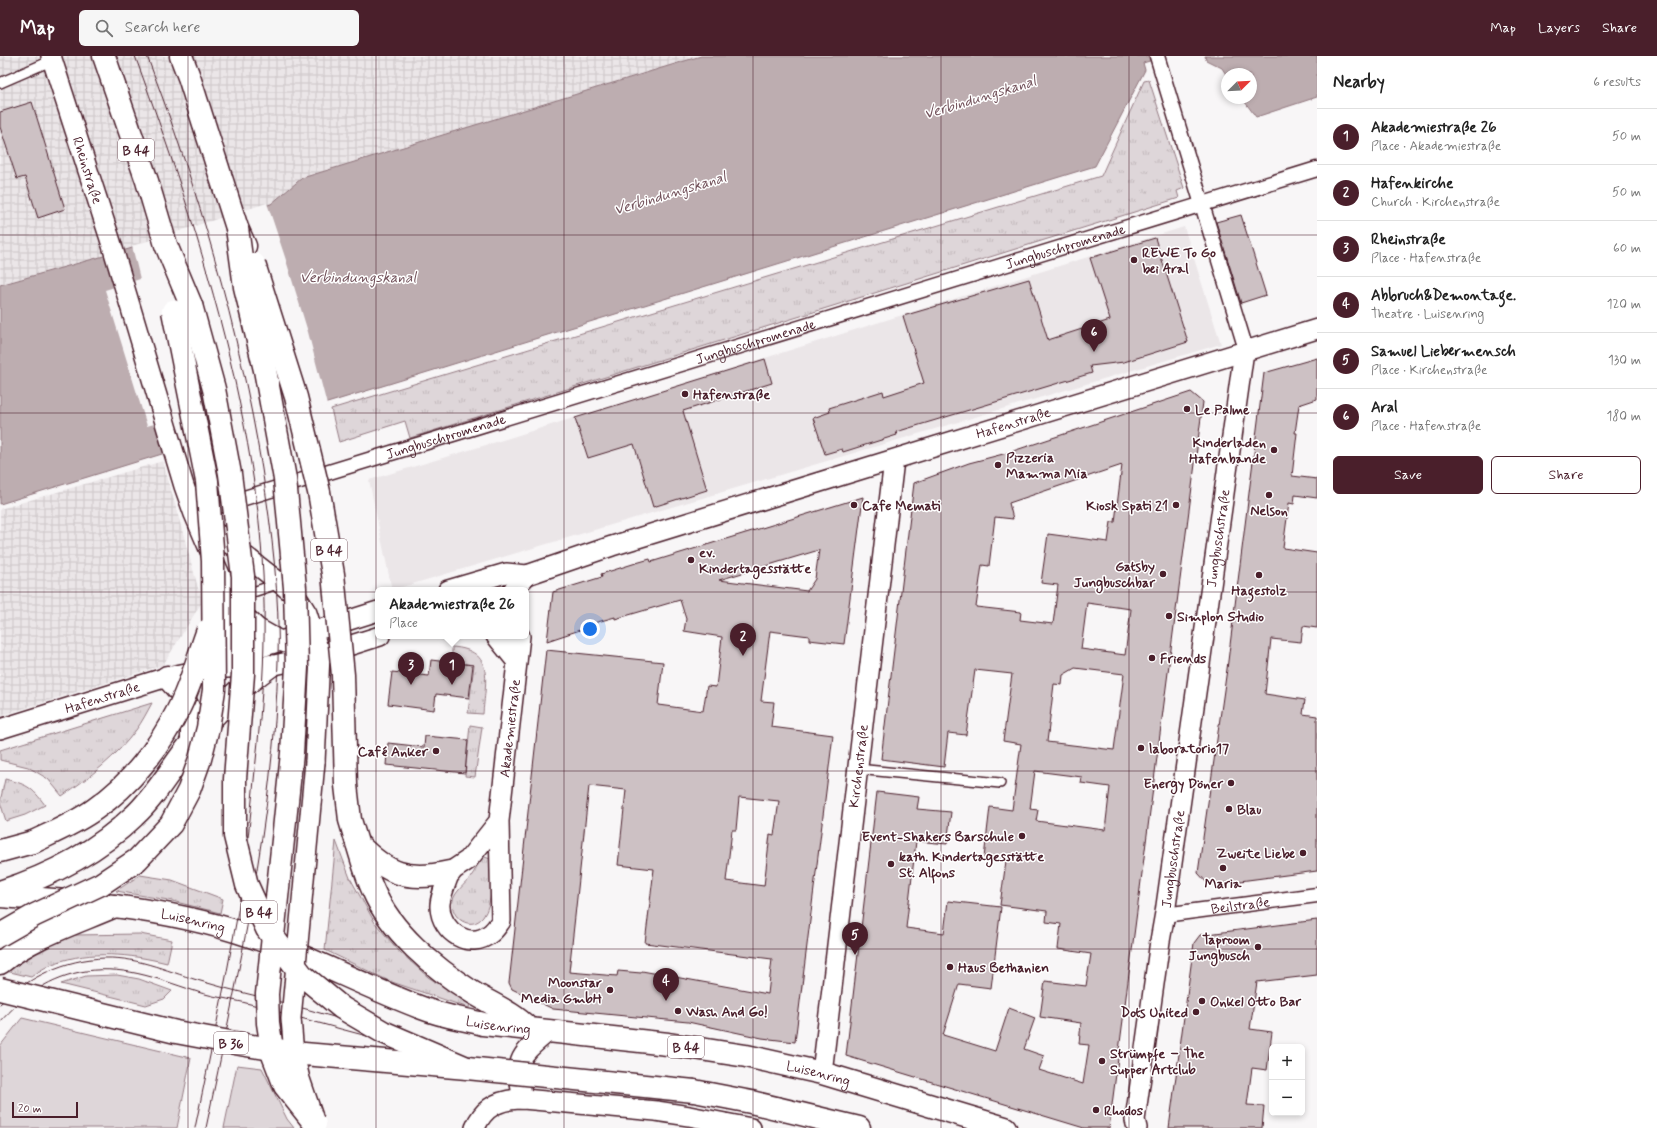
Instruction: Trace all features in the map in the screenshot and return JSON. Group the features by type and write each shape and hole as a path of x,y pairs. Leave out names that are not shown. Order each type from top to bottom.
{"main road":[{"name":"B 44","path":"104,56 147,181 166,245 191,305 214,389 230,474 243,576 243,674 235,779 235,836 247,885 267,929 302,975 342,1008 383,1032 467,1068 694,1091 751,1102 859,1128"},
{"name":"B 44","path":"181,56 237,228 254,264 296,397 319,492 333,574 343,675 346,785 350,820 373,891 387,914 407,940 435,967 473,993 539,1029"},
{"path":"237,228 245,287 265,370 285,479 295,588 297,667 292,745 267,994 268,1023 273,1055 285,1086 317,1126"},
{"path":"0,935 35,915 101,884 137,860 171,824 189,790 200,759 208,728 214,690 212,618 213,561 207,481 173,311 166,245"},
{"path":"0,852 33,842 63,828 94,810 135,773 158,744 178,711 190,682 212,618"},
{"path":"0,892 52,872 79,858 109,838 135,816 158,789 192,742 237,692 270,666"},
{"path":"167,677 182,694 192,716 192,742"},
{"path":"357,843 372,858 390,871 410,876 430,877 450,872"},
{"name":"Luisenring","path":"0,896 116,905 173,915 214,925 266,942 423,1008 455,1018 483,1024 668,1044 746,1056 822,1073 1005,1128"},
{"path":"0,963 16,951 34,941 116,905"},
{"name":"B 36","path":"0,989 176,1032 246,1045 304,1054 467,1068"}],"street":[{"name":"Rheinstraße","path":"52,58 123,284 184,486 195,516"},
{"path":"1158,59 1244,343 1244,351"},
{"name":"Jungbuschpromenade","path":"195,516 1317,169"},
{"name":"Hafenstraße","path":"458,587 506,573 526,582 619,544 1317,329"},
{"name":"Jungbuschstraße","path":"1137,1128 1135,1120 1244,351"},
{"name":"Kirchenstraße","path":"822,1073 894,460"},
{"path":"195,516 297,597 308,613 320,655 319,698 312,800 291,1018 294,1055 300,1079 317,1126"},
{"path":"195,516 233,605 257,628 280,641 320,655"},
{"path":"213,664 233,605"},
{"name":"Hafenstraße","path":"0,729 213,664 280,641 375,612"},
{"name":"Hafenstraße","path":"213,664 270,666 320,655 375,638"},
{"path":"499,639 518,662"},
{"name":"Akademiestraße","path":"450,872 439,907 444,925 454,935 465,940 480,939 491,933 500,921 499,821 520,639"},
{"path":"450,872 468,860 499,821"},
{"name":"Beilstraße","path":"1164,915 1317,895"},
{"path":"523,1099 518,1076 519,1063 539,1029"},
{"path":"476,1128 478,1121 486,1112 496,1104 509,1099 656,1111 752,1128"}],"lane":[{"path":"0,83 52,58"},
{"path":"233,605 250,593 280,583"},
{"path":"858,769 1000,783"}],"shaded area":[{"path":"0,56 701,56 302,178 271,204 129,249 0,285"},
{"path":"1184,227 1221,344 402,587 391,587 369,480 506,439"},
{"path":"163,461 202,602 163,665 0,716 0,509"}],"green space":[{"path":"1149,80 1184,188 1177,191 1179,198 410,438 405,421 339,442 331,409 1101,176 1144,81"},
{"path":"452,647 466,649 476,654 482,661 486,680 483,714 468,713 474,665 452,662"},
{"path":"152,703 138,727 120,749 92,774 62,796 48,779 28,767 0,760 0,750"},
{"path":"470,725 482,727 475,777 465,776"},
{"path":"5,779 28,787 45,805 25,815 6,821 0,802"},
{"path":"336,841 350,878 375,923 399,951 428,977 470,1003 469,1008 389,981 325,950"},
{"path":"482,856 493,860 489,905 483,917 473,923 467,923 462,921 454,912 453,900 458,891 472,875"},
{"path":"140,875 172,880 223,899 220,913 168,900 116,891"},
{"path":"140,934 172,940 167,963 139,957 97,955 82,956 55,963 45,967 31,977 6,971 43,947 75,935"},
{"path":"117,975 139,979 172,991 164,999 146,1005 61,984 86,976"},
{"path":"22,1018 191,1058 177,1128 0,1128 0,1046"},
{"path":"237,1065 262,1068 287,1119 294,1128 224,1128"}],"water":[{"name":"Verbindungskanal","path":"701,56 1166,56 1143,63 1145,70 1095,166 0,504 0,285 129,249 271,204 302,178"},
{"path":"1205,56 1317,56 1317,97 1256,117 1246,104 1257,104 1257,68 1222,68 1206,60"}],"pier":[{"path":"267,203 308,332 327,405 174,452 169,420 147,426 105,290 140,279 132,246"}],"building":[{"path":"32,102 65,209 38,218 25,177 17,179 0,127 0,112"},
{"path":"1241,215 1266,295 1241,303 1216,222"},
{"path":"1155,238 1188,342 1124,362 1090,366 1092,373 896,432 897,435 843,452 842,449 825,454 813,418 830,412 829,408 883,391 884,396 924,383 903,316 1029,279 1048,340 1110,320 1090,258"},
{"path":"1317,358 1317,399 1299,405 1295,433 1297,433 1292,476 1317,479 1317,498 1295,495 1294,504 1289,503 1283,548 1317,553 1317,628 1303,626 1301,642 1271,639 1265,694 1305,700 1303,714 1317,716 1317,871 1209,885 1198,873 1227,669 1264,373"},
{"path":"765,359 772,383 683,411 707,490 653,507 634,444 588,458 575,418"},
{"path":"1191,392 1203,402 1109,1128 1084,1128 846,1056 877,792 919,797 917,809 951,812 947,844 916,841 906,928 944,933 948,901 1001,907 991,988 959,984 943,1035 995,1051 1009,1008 1035,1018 1024,1049 1044,1056 1039,1070 1083,1084 1089,1045 1079,1044 1081,1023 1040,1017 1045,981 1086,986 1091,954 1058,949 1061,924 1046,922 1047,911 1000,905 1006,861 984,858 990,807 1012,810 1021,744 1003,741 1012,674 975,670 966,735 948,733 944,767 881,759 914,483 969,463 1007,453","holes":["1122,465 1115,522 1111,522 1108,542 1048,534 1041,583 1058,585 1053,624 1020,620 1021,612 976,607 982,565 989,566 995,517 1013,519 1009,503","1087,603 1131,609 1125,655 1081,649","1075,668 1124,674 1114,750 1047,742 1054,684 1062,685 1063,675","1035,771 1082,777 1081,783 1110,787 1105,830 1036,821 1038,810 1030,809"]},
{"path":"863,497 844,644 809,640 809,636 770,631 761,701 774,702 771,727 833,735 795,1042 762,1038 688,1022 553,1009 512,989 509,983 546,650 663,662 658,705 703,711 707,686 716,687 722,637 684,631 686,619 680,600 615,619 615,617 587,625 586,628 547,641 553,592 602,577 601,574 636,563 650,559 651,562","holes":["819,550 815,579 807,591 719,580","589,786 626,790 618,865 654,869 645,943 772,959 768,994 642,971 641,973 618,971 617,976 569,972","739,797 779,801 774,835 770,834 764,886 726,881 732,830 736,830"]},
{"path":"431,660 473,665 469,698 436,694 434,710 388,704 392,672 429,676"},
{"path":"425,736 468,740 465,773 386,765 388,743 424,747"},
{"path":"1317,920 1317,975 1257,982 1250,1029 1272,1032 1270,1044 1269,1044 1267,1070 1252,1068 1247,1105 1264,1106 1262,1128 1169,1128 1194,943 1200,935"}],"tram line":[{"path":"135,56 190,215 224,336 248,443 258,511 262,556 264,609 262,690 247,846 231,949 195,1128"},
{"path":"147,56 166,106 200,208 229,311 242,364 253,416 269,517 278,613 278,661 275,720 270,779 262,838 242,954 206,1128"},
{"path":"0,1004 11,994 48,971 90,959 118,958 155,966 215,985 430,1042"},
{"path":"0,1022 18,1004 49,982 61,977 86,971 116,970 145,975 207,995 248,1003 430,1052"}],"place":[{"name":"REWE To Go bei Aral","path":"1134,260"},
{"name":"Aral","path":"1094,352"},
{"name":"Hafenstraße","path":"685,394"},
{"name":"Le Palme","path":"1187,409"},
{"name":"Kinderladen Hafenbande","path":"1274,450"},
{"name":"Pizzeria Mamma Mia","path":"998,465"},
{"name":"Nelson","path":"1269,495"},
{"name":"Cafe Memati","path":"854,505"},
{"name":"Kiosk Spati 21","path":"1176,505"},
{"name":"ev. Kindertagesstätte","path":"691,560"},
{"name":"Gatsby Jungbuschbar","path":"1163,574"},
{"name":"Hagestolz","path":"1259,575"},
{"name":"Simplon Studio","path":"1169,616"},
{"name":"Hafenkirche","path":"743,656"},
{"name":"Friends","path":"1152,658"},
{"name":"Rheinstraße","path":"411,685"},
{"name":"Akademiestraße 26","path":"452,685"},
{"name":"laboratorio17","path":"1141,748"},
{"name":"Café Anker","path":"436,751"},
{"name":"Energy Döner","path":"1231,783"},
{"name":"Blau","path":"1229,809"},
{"name":"Event-Shakers Barschule","path":"1022,836"},
{"name":"Zweite Liebe","path":"1303,853"},
{"name":"kath. Kindertagesstätte St. Alfons","path":"891,864"},
{"name":"Maria","path":"1223,868"},
{"name":"Taproom Jungbusch","path":"1258,947"},
{"name":"Samuel Liebermensch","path":"855,955"},
{"name":"Haus Bethanien","path":"950,967"},
{"name":"Moonstar Media GmbH","path":"610,990"},
{"name":"Abbruch&Demontage.","path":"666,1001"},
{"name":"Onkel Otto Bar","path":"1202,1001"},
{"name":"Wash And Go!","path":"678,1011"},
{"name":"Dots United","path":"1196,1012"},
{"name":"Strümpfe – The Supper Artclub","path":"1102,1061"},
{"name":"Rhodos","path":"1096,1110"}]}
